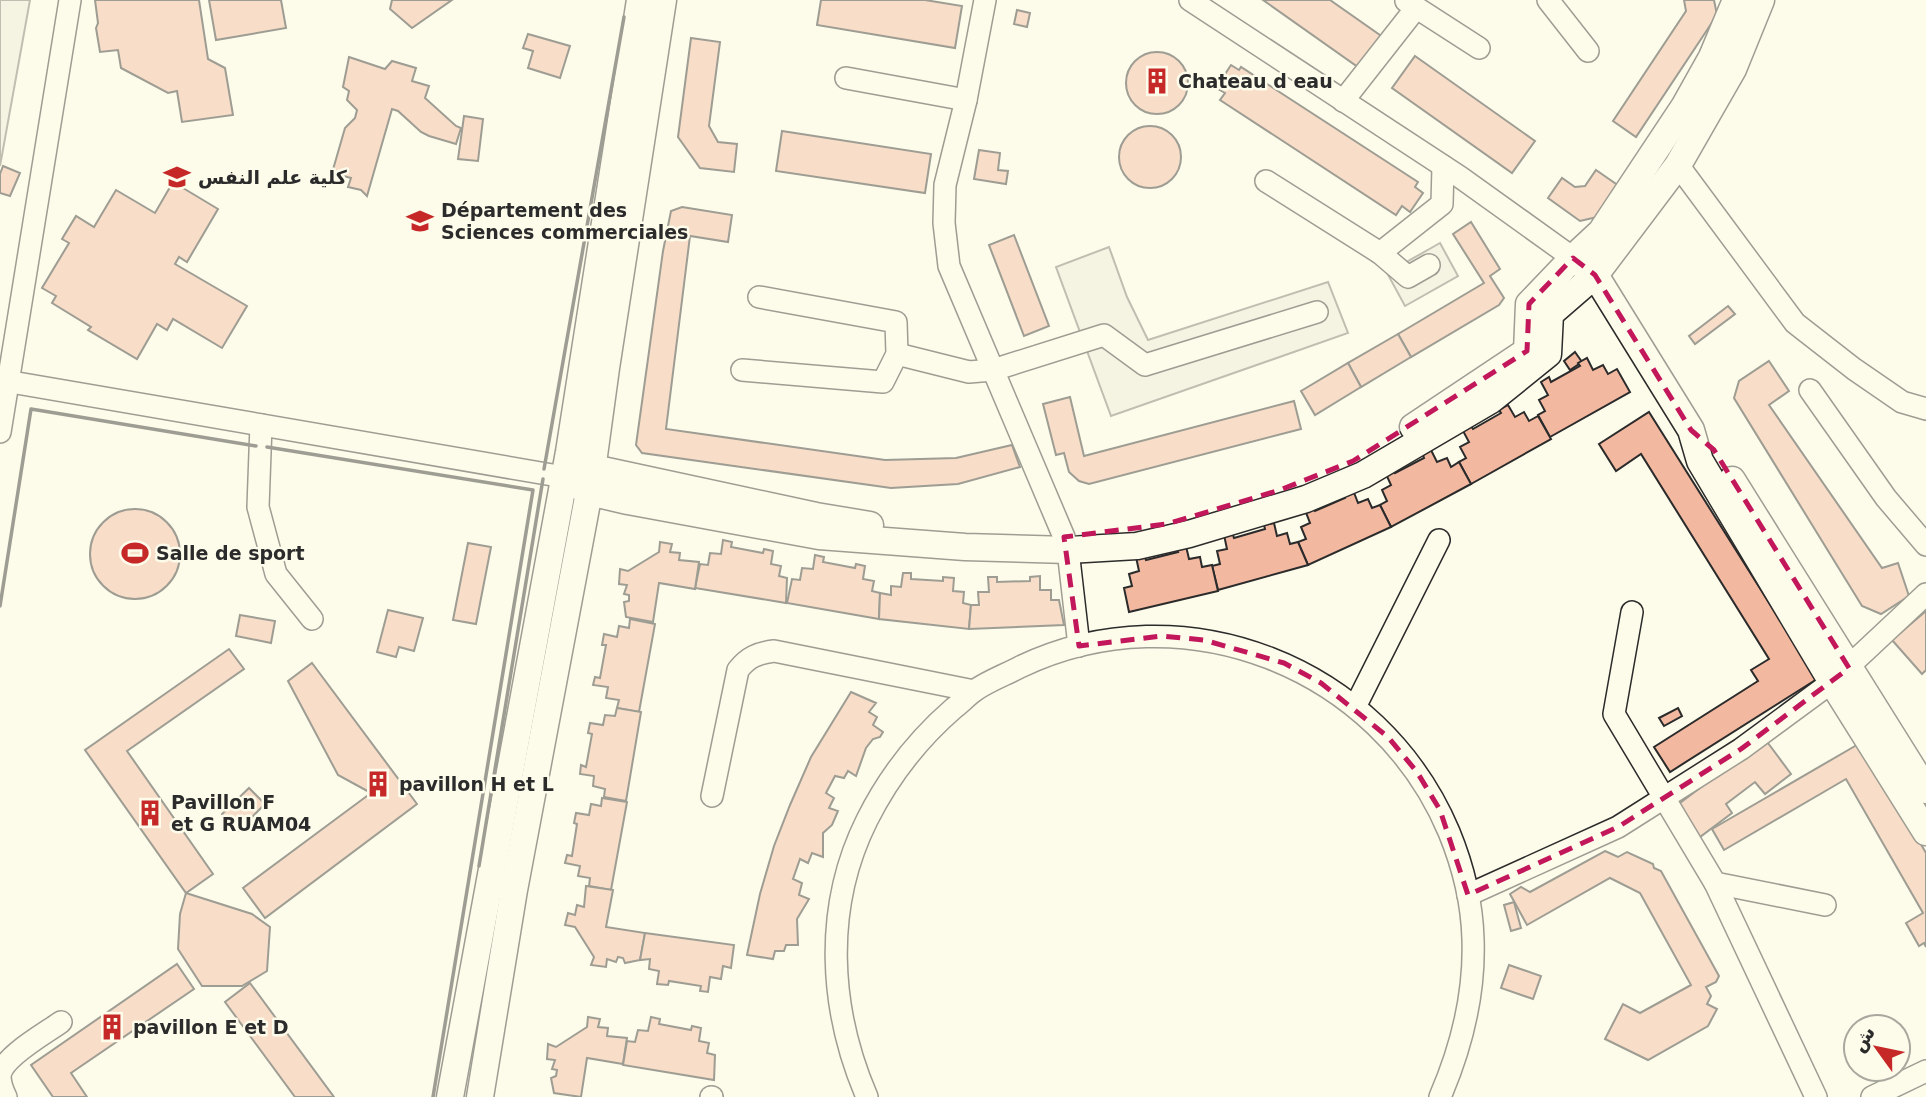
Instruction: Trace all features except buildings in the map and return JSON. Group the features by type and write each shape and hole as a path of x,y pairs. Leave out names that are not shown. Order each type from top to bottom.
{"main road":[{"path":"450,1097 564,477 640,0"},
{"path":"480,1097 514,890 591,480 663,0"},
{"path":"1066,543 1083,536 1167,524 1280,490 1353,461 1420,422 1527,351 1530,304 1573,257 1601,232 1684,107 1712,57 1736,0"},
{"path":"564,477 884,527 1066,543 1137,546 1189,534 1306,499 1363,475 1490,400 1548,354 1550,314 1595,275 1678,165 1733,69 1761,0"},
{"path":"1573,257 1595,275 1691,430 1714,450 1926,832"},
{"path":"1840,675 1926,790"}],"street":[{"path":"0,432 4,381 70,0"},
{"path":"985,0 966,100 945,185 944,223 949,266 1066,543 1079,646"},
{"path":"1190,0 1443,166 1573,257"},
{"path":"1549,0 1588,51"},
{"path":"1343,101 1410,4 1479,48"},
{"path":"846,78 966,100"},
{"path":"1678,165 1795,323 1902,402 1926,409"},
{"path":"1380,253 1442,204 1443,166"},
{"path":"1266,181 1380,253 1408,277 1429,265"},
{"path":"742,370 883,382 897,354 896,322 759,298"},
{"path":"897,354 969,372 993,370 1104,335 1145,365 1317,312"},
{"path":"4,381 564,477"},
{"path":"1810,390 1886,498 1926,545"},
{"path":"261,425 258,506 261,518 276,574 312,619"},
{"path":"1355,706 1439,540"},
{"path":"1468,895 1618,827 1741,749 1840,675 1926,594"},
{"path":"1632,612 1615,714 1715,883 1816,1097"},
{"path":"867,1097 847,1042 838,1000 835,958 838,915 846,873 860,833 879,795 932,728 974,691 1038,659 1079,646 1120,638 1162,636 1204,640 1245,649 1284,663 1321,682 1355,706 1388,737 1416,772 1440,810 1457,852 1468,895 1474,937 1473,980 1467,1022 1455,1063 1440,1097"},
{"path":"712,796 738,670 747,659 759,653 774,651 974,691"},
{"path":"1715,883 1825,905"},
{"path":"6,1097 0,1072 13,1055 61,1022"},
{"path":"1872,1097 1926,1071"}],"highlighted area":[{"path":"1573,258 1595,275 1691,430 1714,450 1849,668 1741,749 1618,827 1468,895 1440,810 1417,772 1388,737 1321,683 1284,663 1204,640 1162,636 1079,646 1064,537 1167,524 1280,490 1353,461 1527,351 1529,304"}],"shaded area":[{"path":"0,0 30,0 0,166"},
{"path":"1440,243 1458,276 1405,306 1387,273"},
{"path":"1109,247 1127,297 1148,340 1328,282 1348,333 1111,416 1056,267"}],"wall":[{"path":"544,469 624,17"},
{"path":"0,606 31,409 256,446"},
{"path":"267,447 533,490 433,1097"},
{"path":"479,866 543,479"}],"place":[{"name":"Chateau d eau","path":"1157,81"},
{"name":"كلية علم النفس","path":"177,177"},
{"name":"Département des Sciences commerciales","path":"420,221"},
{"name":"Salle de sport","path":"135,553"},
{"name":"pavillon H et L","path":"378,784"},
{"name":"Pavillon F et G RUAM04","path":"150,813"},
{"name":"pavillon E et D","path":"112,1027"}]}
